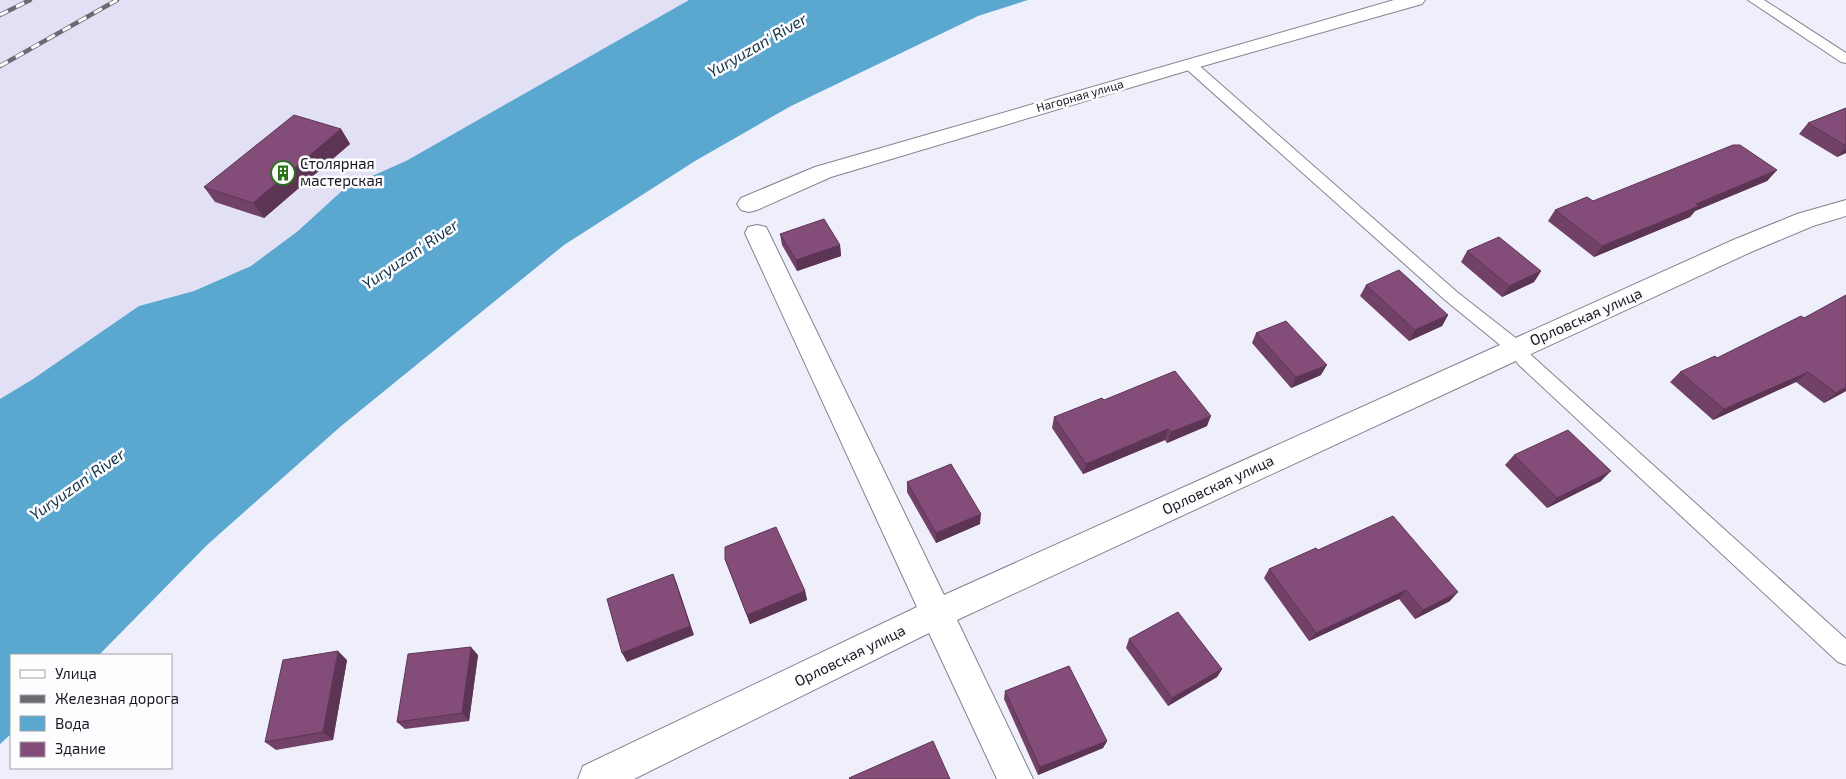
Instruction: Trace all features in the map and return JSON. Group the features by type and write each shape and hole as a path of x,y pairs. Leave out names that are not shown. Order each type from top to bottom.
{"street":[{"name":"Нагорная улица","path":"749,204 823,172 1189,64 1415,0"},
{"name":"Орловская улица","path":"596,779 936,614 1516,348 1742,246 1805,220 1846,208"},
{"path":"757,233 1015,779"}],"lane":[{"path":"1754,0 1846,59"},
{"path":"1189,64 1451,296 1516,348 1525,360 1846,654"}],"shaded area":[{"path":"0,0 689,0 406,161 345,188 298,231 251,266 194,291 139,306 33,379 0,399"}],"water":[{"name":"Yuryuzan' River","path":"689,0 1028,0 978,16 791,106 695,161 564,245 340,427 207,545 100,654 10,654 10,735 0,744 0,399 33,379 139,306 194,291 251,266 298,231 345,188 406,161"}],"building":[{"path":"1846,108 1846,146 1808,123"},
{"path":"294,115 341,129 253,203 204,187"},
{"path":"1733,145 1740,145 1777,170 1696,204 1699,206 1602,246 1555,210 1587,197 1593,201"},
{"path":"824,219 840,245 796,260 780,234"},
{"path":"1499,237 1541,271 1509,286 1467,251"},
{"path":"1399,270 1448,315 1415,330 1366,285"},
{"path":"1846,295 1846,387 1836,393 1808,372 1724,409 1680,372 1715,356 1717,358 1801,316 1804,318"},
{"path":"1286,321 1327,365 1296,377 1256,333"},
{"path":"1175,371 1211,416 1171,432 1168,429 1086,464 1054,417 1102,398 1104,400"},
{"path":"1568,430 1611,471 1557,498 1514,455"},
{"path":"951,464 981,514 936,533 907,482"},
{"path":"1393,516 1458,592 1423,610 1406,590 1316,633 1269,569 1316,548 1318,550"},
{"path":"776,527 805,591 747,615 725,559 725,547"},
{"path":"673,574 690,626 622,653 607,599"},
{"path":"1178,612 1222,669 1172,698 1129,639"},
{"path":"471,647 462,713 397,722 408,654"},
{"path":"338,651 323,732 265,742 283,660"},
{"path":"1069,666 1107,741 1040,767 1005,691"},
{"path":"933,741 950,779 849,778"}],"railway":[{"path":"0,15 30,0"},
{"path":"0,66 117,0"}],"place":[{"name":"Столярная мастерская","path":"283,173"}]}
